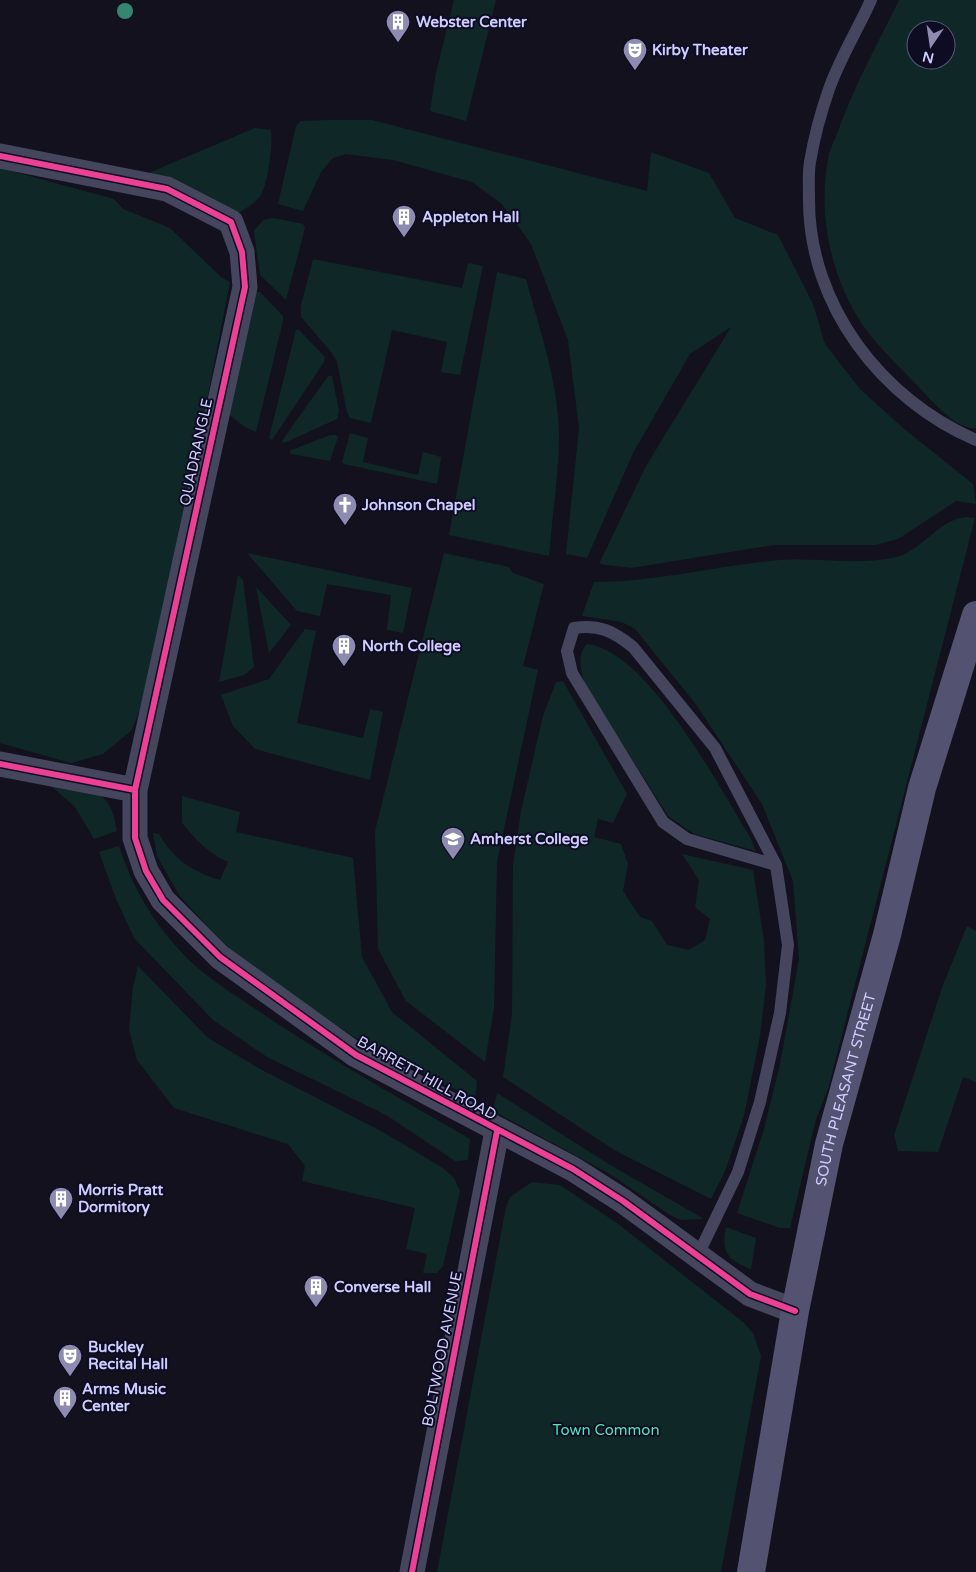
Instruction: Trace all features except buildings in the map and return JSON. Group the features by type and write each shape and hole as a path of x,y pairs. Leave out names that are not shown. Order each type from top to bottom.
{"main road":[{"name":"SOUTH PLEASANT STREET","path":"751,1572 795,1312 829,1144 887,935 922,788 976,614"}],"street":[{"name":"QUADRANGLE","path":"0,156 167,189 231,222 242,252 245,287 135,790"},
{"path":"0,764 135,790"},
{"name":"BARRETT HILL ROAD","path":"135,790 135,838 146,871 163,900 220,956 356,1055 497,1131 573,1169 624,1201 750,1294 795,1312"},
{"name":"BOLTWOOD AVENUE","path":"412,1572 497,1131"}],"lane":[{"path":"871,0 829,89 810,164 809,221 818,266 842,323 876,371 911,403 976,440"},
{"path":"698,1255 738,1172 760,1102 780,1013 788,944 776,865 714,748 633,647 619,635 592,625 574,628 567,651 572,673 663,822 687,839 776,865"}],"green space":[{"path":"454,0 496,0 466,121 430,111 436,73"},
{"path":"899,0 976,0 976,428 959,424 950,418 889,357 868,333 848,299 833,261 826,220 825,200 825,179 828,159 851,98"},
{"path":"372,120 647,191 651,152 709,173 735,218 778,235 813,304 825,344 860,389 903,428 973,484 976,504 956,501 898,539 875,545 774,545 631,568 599,564 646,466 731,327 690,354 633,453 587,558 566,554 579,428 568,340 531,244 502,204 472,182 393,160 346,154 333,158 321,172 303,211 278,204 296,126 301,121"},
{"path":"255,128 271,130 271,154 266,182 258,199 233,216 139,177"},
{"path":"0,168 114,199 123,209 170,228 221,277 230,282 194,466 146,693 132,730 103,754 71,763 0,743"},
{"path":"273,218 303,224 305,228 286,300 260,275 254,231 263,220"},
{"path":"313,259 462,288 468,263 483,266 460,375 441,372 447,342 392,330 371,423 350,418 347,412 337,362 332,353 301,317 301,305"},
{"path":"497,272 526,279 553,380 559,441 549,556 449,535"},
{"path":"255,292 260,292 283,316 256,432 245,427 227,413"},
{"path":"296,330 299,330 325,357 324,362 272,440 269,438"},
{"path":"328,376 332,376 339,411 337,419 284,443 282,441"},
{"path":"350,433 368,438 363,462 418,475 423,452 441,457 437,484 344,464 342,462"},
{"path":"330,435 338,437 330,461 291,454 289,451"},
{"path":"975,518 828,1089 816,1119 790,1228 780,1228 737,1213 764,1129 780,1064 799,959 793,881 762,804 695,703 635,629 622,622 582,616 594,582 639,580 786,560 862,561 892,558 912,550 956,519"},
{"path":"247,553 412,588 403,633 387,630 391,595 327,584 320,616 297,611"},
{"path":"444,553 509,567 513,573 544,584 523,666 538,670 497,862 494,1008 485,1062 406,1001 378,949 375,831"},
{"path":"238,575 243,580 254,667 244,675 219,682"},
{"path":"256,587 291,625 269,653"},
{"path":"305,629 316,631 297,723 363,738 370,709 383,712 370,780 255,749 233,726 221,695 269,679"},
{"path":"587,644 610,652 634,670 657,695 680,724 701,756 750,837 756,851 694,834 668,816 584,683 581,657"},
{"path":"563,681 627,794 613,823 598,819 594,837 621,844 628,864 623,891 640,917 652,921 667,945 689,950 705,940 710,919 695,907 699,880 682,854 753,870 764,941 766,985 760,1036 744,1116 725,1171 711,1199 616,1151 503,1077 512,1014 513,864 521,811 543,716 556,682"},
{"path":"51,786 88,790 104,798 114,816 117,831 94,839 75,807"},
{"path":"182,796 240,812 236,832 353,858 362,957 392,1012 477,1081 475,1099 367,1045 255,973 208,927 179,895 157,856 153,833 159,834 177,857 193,869 210,877 220,880 228,862 202,845 182,823"},
{"path":"119,846 130,876 145,904 163,931 184,955 220,985 286,1029 470,1139 468,1160 455,1161 386,1115 267,1057 213,1020 134,938 116,899 99,852"},
{"path":"967,926 976,931 976,1082 963,1077 938,1152 898,1151 894,1135 943,985"},
{"path":"138,966 208,1038 262,1070 381,1131 443,1168 454,1178 460,1191 443,1266 437,1273 423,1273 427,1254 406,1249 415,1208 302,1181 305,1166 288,1144 174,1108 137,1060 129,1030 133,987"},
{"path":"497,1093 607,1163 704,1219 681,1220 670,1215 610,1174 493,1111"},
{"name":"Town Common","path":"532,1182 560,1185 617,1223 743,1322 753,1333 761,1356 721,1572 437,1572 506,1207 510,1197"},
{"path":"726,1227 756,1238 751,1269 737,1263 728,1254 725,1243"}],"cycle path":[{"path":"0,156 167,189 231,222 242,252 245,287 135,790 0,764"},
{"path":"135,790 135,838 146,871 163,900 220,957 356,1055 573,1169 623,1201 750,1294 795,1311"},
{"path":"412,1572 497,1131"}],"place":[{"name":"Webster Center","path":"398,43"},
{"name":"Kirby Theater","path":"635,71"},
{"name":"Appleton Hall","path":"404,238"},
{"name":"Johnson Chapel","path":"345,526"},
{"name":"North College","path":"344,667"},
{"name":"Amherst College","path":"453,860"},
{"name":"Morris Pratt Dormitory","path":"61,1220"},
{"name":"Converse Hall","path":"316,1308"},
{"name":"Buckley Recital Hall","path":"70,1377"},
{"name":"Arms Music Center","path":"65,1419"}]}
